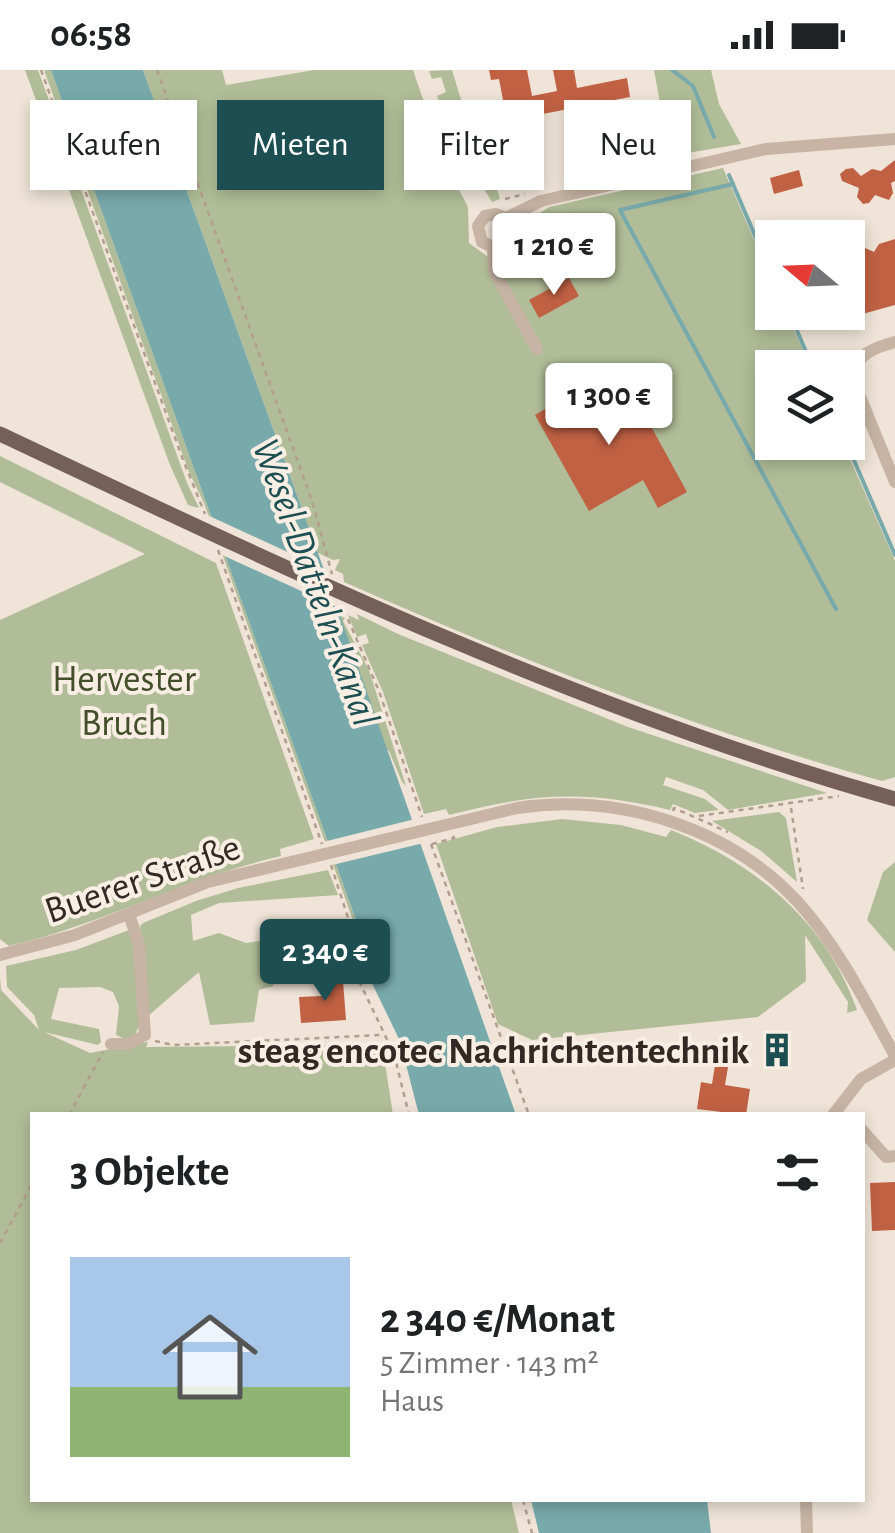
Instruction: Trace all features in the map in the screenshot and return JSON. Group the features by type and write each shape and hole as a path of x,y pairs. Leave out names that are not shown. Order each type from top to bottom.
{"main road":[{"path":"0,434 205,523 350,597 591,698 895,798"}],"street":[{"path":"506,218 511,234 504,244 493,247 482,242 478,226 491,214 506,218 541,201 766,149 895,138"},
{"path":"493,247 494,271 537,350"},
{"path":"895,342 873,348 860,357 852,378 895,482"},
{"name":"Buerer Straße","path":"0,955 75,936 208,882 517,808 551,804 600,806 670,821"},
{"path":"670,821 732,850 762,870 797,902 840,958 895,1058 869,1073 839,1112"},
{"path":"111,1044 128,1044 145,1035 139,945 130,914"},
{"path":"865,1133 886,1156 895,1156"},
{"path":"806,1502 807,1533"}],"path":[{"path":"41,70 205,523"},
{"path":"216,544 325,851"},
{"path":"670,821 674,808 706,816 790,806 804,891"},
{"path":"431,844 454,838 453,833"},
{"path":"331,864 348,915 357,973 382,1035 394,1054 408,1112"},
{"path":"145,1035 173,1045 382,1035"},
{"path":"71,1112 111,1044"},
{"path":"0,1243 30,1188"},
{"path":"524,1502 532,1533"}],"green space":[{"path":"25,70 38,70 49,100 36,100"},
{"path":"44,70 51,70 62,100 55,100"},
{"path":"143,70 222,70 226,85 314,70 413,70 423,100 404,100 404,190 459,190 468,207 469,243 488,257 508,253 529,220 549,207 625,190 691,190 691,175 723,168 755,242 755,330 794,330 803,350 755,350 755,460 850,460 895,561 895,777 882,781 676,716 476,639 344,582 343,574 335,570 340,559 318,553 186,190 197,190 197,100 154,100"},
{"path":"452,70 461,100 438,100 437,96 446,92 441,77 432,79 429,71"},
{"path":"654,70 711,70 719,104 741,144 691,152 691,100 659,100"},
{"path":"69,190 81,190 199,508 188,505"},
{"path":"87,190 94,190 375,973 361,955 355,926 204,503 189,472"},
{"path":"485,190 497,190 500,199 492,202"},
{"name":"Hervester Bruch","path":"0,456 216,563 314,839 280,849 281,856 212,876 44,937 9,946 0,939 0,620 145,554 0,482"},
{"path":"357,614 628,727 827,793 728,810 703,790 666,777 663,785 705,799 719,810 695,813 673,804 670,810 611,799 559,797 507,802 449,815 446,809 424,814 383,692 362,645 369,643 366,634 357,637 348,615 359,620"},
{"path":"339,615 345,618 343,621 369,670 406,786 385,749"},
{"path":"779,812 786,818 797,882 761,851 712,821"},
{"path":"562,819 621,825 666,837 671,830 731,860 784,900 807,924 844,979 857,1010 847,1013 848,1002 805,935 806,981 758,1017 532,1040 498,1024 436,844 497,827"},
{"path":"895,862 895,952 867,920 883,872"},
{"path":"328,870 338,895 219,903 191,915 193,941 219,933 246,943 307,934 312,974 276,978 273,986 259,990 254,1022 210,1025 199,972 148,1016 140,926 143,923 238,888"},
{"path":"129,930 133,936 140,1025 127,1040 116,1035 119,1006 113,992 100,987 59,988 51,1019 99,1029 101,1042 98,1045 44,1032 90,1053 148,1042 146,1047 374,1045 385,1063 393,1112 30,1112 30,1502 511,1502 519,1533 0,1533 0,976 1,990 39,1030 34,1015 7,987 6,966 76,950"}],"water":[{"path":"51,70 143,70 154,100 62,100"},
{"name":"Wesel-Datteln-Kanal","path":"94,190 186,190 515,1112 418,1112 400,1041 369,977 375,973"},
{"path":"531,1502 707,1502 711,1533 539,1533"}],"pier":[{"path":"205,514 329,571 343,610 220,554"},
{"path":"415,819 424,843 332,865 323,842"}],"building":[{"path":"489,70 527,70 532,96 557,91 553,70 574,70 577,88 627,78 630,97 564,100 564,110 544,114 544,100 503,100 499,79 491,80"},
{"path":"895,160 895,181 891,183 893,193 889,200 875,195 863,204 857,197 859,188 842,181 840,174 846,169 853,168 861,176 872,169 881,171"},
{"path":"799,170 803,186 774,194 770,178"},
{"path":"895,239 895,305 865,313 865,248 874,252 879,244"},
{"path":"569,278 579,296 539,318 529,300"},
{"path":"588,384 602,406 631,390 687,492 658,508 643,480 589,511 535,415"},
{"path":"343,981 346,1020 301,1023 299,997 322,996 321,982"},
{"name":"steag encotec Nachrichtentechnik","path":"769,1033 790,1036 786,1067 764,1064"},
{"path":"716,1059 729,1061 725,1085 750,1089 746,1112 697,1109 701,1082 712,1084"},
{"path":"895,1182 895,1230 872,1231 870,1183"}],"waterway":[{"path":"672,70 693,86 714,137"},
{"path":"729,175 755,235"},
{"path":"733,184 620,210 836,609"},
{"path":"797,330 805,350"},
{"path":"854,460 895,555"}],"place":[{"name":"steag encotec Nachrichtentechnik","path":"777,1050"}]}
